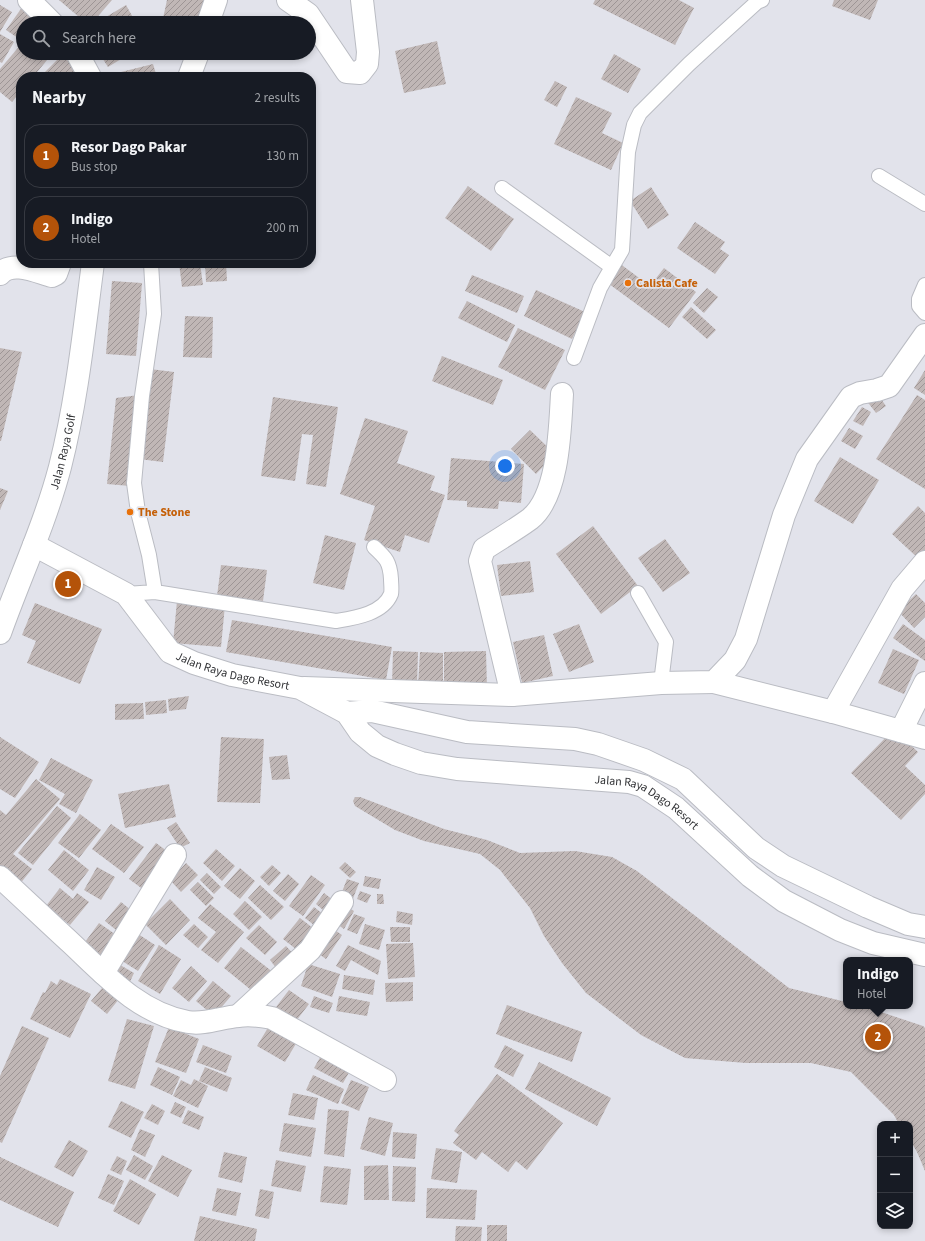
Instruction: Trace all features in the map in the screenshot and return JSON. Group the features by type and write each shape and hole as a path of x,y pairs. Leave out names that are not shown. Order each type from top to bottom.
{"street":[{"path":"29,0 45,16"},
{"path":"288,0 309,16"},
{"path":"316,26 347,72 360,73 367,64 368,52 362,0"},
{"path":"212,16 222,1"},
{"path":"81,60 87,72"},
{"path":"192,72 196,60"},
{"path":"0,274 4,270 16,267"},
{"path":"22,268 52,276 56,274 58,268"},
{"name":"Jalan Raya Golf","path":"0,633 46,513 60,466 81,359 92,268"},
{"path":"714,682 735,660 746,639 784,516 807,460 851,397 860,393 889,386 918,360 925,335"},
{"path":"512,695 480,561 484,549 531,518 544,500 556,468 562,394"},
{"name":"Jalan Raya Dago Resort","path":"34,545 126,594 170,652 194,663 232,675 300,688 348,713 360,732 377,746 421,763 507,774 629,782 643,786 676,808 750,876 784,900 846,933 873,943 925,955"},
{"path":"833,712 902,589 925,562"},
{"path":"300,688 512,695 661,683 714,682 833,712 925,738"},
{"path":"901,731 925,684"},
{"path":"348,713 372,711 467,732 575,739 598,744 644,760 683,779 756,848 782,866 868,907 908,924 925,927"},
{"path":"102,973 175,855"},
{"path":"0,877 102,973 138,1001 168,1017 189,1022 257,1015 272,1018 385,1080"},
{"path":"238,1016 310,950 342,902"}],"lane":[{"path":"574,358 598,292 622,250 628,152 634,125 640,113 689,64 757,2 762,0"},
{"path":"880,176 925,204"},
{"path":"502,188 612,267"},
{"path":"151,268 154,314 142,396 134,483 138,512 155,592"},
{"path":"925,285 919,299 919,306 925,313"},
{"path":"126,594 155,592 336,620 356,618 372,611 386,601 392,593 390,569 385,558 374,547"},
{"path":"638,593 666,642 661,683"}],"building":[{"path":"59,0 112,0 98,16 78,16"},
{"path":"167,0 205,0 202,16 164,16"},
{"path":"595,0 679,0 694,8 675,45 593,4"},
{"path":"834,0 878,0 870,20 832,6"},
{"path":"0,5 12,12 0,32"},
{"path":"126,5 132,16 108,16"},
{"path":"23,6 35,15 16,16 16,37 6,30"},
{"path":"0,34 14,42 2,63 0,62"},
{"path":"437,41 446,84 404,93 395,51"},
{"path":"16,50 16,60 47,60 37,72 16,72 16,97 12,102 0,92 0,69"},
{"path":"614,54 641,69 628,93 601,79"},
{"path":"57,60 67,60 79,72 45,72"},
{"path":"104,60 120,60 108,67"},
{"path":"153,64 155,72 121,72"},
{"path":"555,81 567,87 557,107 544,100"},
{"path":"576,97 612,113 602,133 623,143 611,170 554,144"},
{"path":"468,186 514,219 491,251 445,218"},
{"path":"651,187 669,215 648,229 630,201"},
{"path":"695,222 725,242 720,249 729,255 715,274 677,248"},
{"path":"619,263 650,286 664,268 696,292 669,328 605,281"},
{"path":"180,268 201,268 203,285 182,287"},
{"path":"205,268 226,268 227,281 206,282"},
{"path":"472,275 524,296 517,313 465,291"},
{"path":"112,281 142,283 136,356 106,354"},
{"path":"707,288 718,297 704,313 693,303"},
{"path":"536,290 585,312 572,339 524,316"},
{"path":"467,301 515,325 507,342 458,318"},
{"path":"691,307 716,330 707,339 682,317"},
{"path":"185,316 213,317 212,358 183,357"},
{"path":"518,328 565,350 545,390 498,367"},
{"path":"0,348 22,352 1,441 0,441"},
{"path":"442,356 503,380 493,405 432,381"},
{"path":"150,369 174,372 163,462 139,459"},
{"path":"925,370 925,395 914,388"},
{"path":"876,392 886,406 876,413 866,400"},
{"path":"139,395 130,486 107,484 116,398"},
{"path":"917,395 925,400 925,489 876,459"},
{"path":"273,397 338,407 326,487 306,484 313,435 302,434 295,481 261,476"},
{"path":"862,407 871,412 863,426 853,421"},
{"path":"365,418 408,431 397,463 435,476 430,490 445,495 429,543 405,535 400,552 364,540 375,506 340,494"},
{"path":"849,428 863,436 855,449 841,441"},
{"path":"530,430 555,454 536,474 511,449"},
{"path":"840,457 879,480 853,524 814,501"},
{"path":"451,458 524,464 521,503 499,501 498,509 467,507 467,501 447,500"},
{"path":"0,488 8,491 0,510"},
{"path":"918,506 925,513 925,554 920,560 892,534"},
{"path":"593,526 638,586 601,614 556,554"},
{"path":"325,535 356,543 344,590 313,583"},
{"path":"665,539 690,573 663,592 638,558"},
{"path":"530,561 534,592 501,596 497,565"},
{"path":"221,565 267,570 263,601 217,596"},
{"path":"916,594 925,603 925,617 914,628 898,611"},
{"path":"177,601 225,605 221,647 173,643"},
{"path":"35,603 102,629 80,684 27,663 36,641 22,635"},
{"path":"232,620 392,647 386,680 226,652"},
{"path":"579,624 594,662 569,672 553,634"},
{"path":"903,624 925,640 925,661 893,638"},
{"path":"544,635 553,676 522,683 513,642"},
{"path":"893,649 919,660 904,694 878,683"},
{"path":"393,651 418,652 417,686 392,685"},
{"path":"486,651 487,689 444,690 444,652"},
{"path":"420,652 443,653 443,687 418,686"},
{"path":"189,696 186,709 169,711 168,699"},
{"path":"166,700 167,713 146,715 145,702"},
{"path":"143,703 144,719 115,720 115,704"},
{"path":"894,729 918,752 905,766 925,785 925,794 901,820 851,773"},
{"path":"0,737 39,762 15,798 0,789"},
{"path":"221,737 264,739 260,803 217,802"},
{"path":"287,755 290,779 272,780 269,757"},
{"path":"51,758 93,780 76,813 59,804 65,794 39,780"},
{"path":"36,779 60,799 13,854 32,869 19,885 0,870 0,810 6,815"},
{"path":"169,784 176,817 125,828 118,794"},
{"path":"355,797 360,797 444,829 487,840 520,853 575,851 612,857 637,871 789,988 843,1001 843,1009 872,1009 923,1026 925,1028 925,1171 913,1145 913,1121 897,1121 894,1115 851,1072 811,1063 746,1063 685,1058 641,1035 586,993 562,963 544,936 530,908 500,870 480,854 424,841 395,830 355,806 353,801"},
{"path":"57,806 71,818 33,865 18,853"},
{"path":"80,814 101,830 79,858 58,843"},
{"path":"176,822 190,843 180,848 167,828"},
{"path":"111,824 144,847 124,873 92,849"},
{"path":"156,843 171,854 144,890 129,879"},
{"path":"216,849 235,866 222,881 203,863"},
{"path":"64,850 89,870 73,891 48,870"},
{"path":"345,862 356,872 350,878 339,868"},
{"path":"186,863 198,875 181,892 170,880"},
{"path":"272,865 281,873 269,886 260,877"},
{"path":"97,867 115,877 101,900 84,890"},
{"path":"240,868 255,881 240,899 224,886"},
{"path":"207,873 221,887 214,894 200,880"},
{"path":"288,874 299,884 285,901 273,891"},
{"path":"311,875 325,885 303,916 289,906"},
{"path":"365,876 381,879 379,889 363,886"},
{"path":"347,879 359,883 352,901 340,897"},
{"path":"198,882 214,898 206,906 190,890"},
{"path":"260,885 284,907 271,920 248,898"},
{"path":"60,888 73,899 77,893 89,902 70,925 46,906"},
{"path":"360,891 371,895 367,903 357,899"},
{"path":"324,893 338,904 329,915 316,904"},
{"path":"377,894 383,894 384,904 377,904"},
{"path":"170,899 190,920 166,945 145,924"},
{"path":"245,901 262,917 249,930 233,914"},
{"path":"121,902 137,915 121,934 105,921"},
{"path":"210,904 244,932 218,963 201,950 216,932 198,918"},
{"path":"343,904 354,911 344,929 331,920"},
{"path":"314,907 328,918 319,929 305,918"},
{"path":"397,911 413,914 412,925 396,922"},
{"path":"354,914 365,918 357,934 347,930"},
{"path":"300,918 318,932 301,953 283,939"},
{"path":"99,923 122,939 102,965 80,949"},
{"path":"194,924 208,937 198,948 183,935"},
{"path":"365,924 385,930 379,950 359,944"},
{"path":"259,925 277,942 265,955 246,938"},
{"path":"329,926 342,935 326,959 313,950"},
{"path":"390,927 410,927 410,942 391,942"},
{"path":"135,932 155,945 138,971 119,959"},
{"path":"413,943 415,977 388,979 386,944"},
{"path":"159,945 181,959 160,994 138,981"},
{"path":"348,945 381,961 378,975 351,960 345,971 336,966"},
{"path":"286,946 297,958 280,973 270,960"},
{"path":"241,947 274,973 256,994 224,968"},
{"path":"115,962 134,973 127,988 109,970"},
{"path":"308,964 340,974 332,997 301,986"},
{"path":"191,966 207,981 189,1002 172,988"},
{"path":"344,975 375,980 373,995 342,989"},
{"path":"60,979 91,994 70,1038 30,1019 43,992 45,993 51,981 57,985"},
{"path":"108,981 123,994 107,1014 91,1001"},
{"path":"213,981 231,996 214,1016 196,1001"},
{"path":"413,982 413,1001 386,1002 385,983"},
{"path":"289,990 309,1004 293,1025 273,1011"},
{"path":"314,996 333,1003 329,1013 310,1007"},
{"path":"339,996 370,1002 367,1016 336,1011"},
{"path":"507,1005 582,1032 572,1062 496,1034"},
{"path":"127,1019 154,1026 135,1089 108,1081"},
{"path":"272,1021 300,1037 285,1062 257,1046"},
{"path":"22,1026 49,1038 2,1143 0,1142 0,1076"},
{"path":"169,1027 199,1039 186,1073 155,1062"},
{"path":"203,1045 232,1056 226,1073 196,1062"},
{"path":"505,1045 524,1055 513,1077 494,1067"},
{"path":"322,1054 351,1069 343,1083 314,1068"},
{"path":"539,1062 611,1098 597,1126 525,1089"},
{"path":"158,1067 180,1077 172,1095 150,1085"},
{"path":"205,1067 232,1078 227,1092 199,1081"},
{"path":"497,1074 563,1123 527,1170 516,1161 508,1172 482,1152 476,1160 453,1143 459,1135 454,1131"},
{"path":"313,1075 344,1089 338,1104 306,1090"},
{"path":"194,1079 208,1086 198,1108 173,1096 181,1080 191,1085"},
{"path":"351,1080 369,1087 359,1111 341,1103"},
{"path":"293,1093 318,1098 314,1120 288,1115"},
{"path":"121,1101 144,1112 131,1138 108,1127"},
{"path":"175,1102 186,1107 181,1118 170,1113"},
{"path":"152,1104 165,1111 158,1125 144,1118"},
{"path":"328,1109 349,1111 344,1157 324,1154"},
{"path":"188,1110 204,1117 199,1130 182,1123"},
{"path":"369,1117 393,1123 385,1156 360,1149"},
{"path":"284,1123 316,1128 311,1157 279,1151"},
{"path":"140,1129 155,1135 145,1157 131,1150"},
{"path":"393,1132 417,1134 415,1159 392,1157"},
{"path":"69,1140 88,1151 73,1177 54,1167"},
{"path":"436,1148 462,1152 457,1183 431,1179"},
{"path":"224,1152 247,1157 242,1183 218,1177"},
{"path":"134,1155 153,1166 145,1180 126,1170"},
{"path":"162,1155 192,1170 178,1197 148,1181"},
{"path":"117,1156 127,1161 121,1175 110,1170"},
{"path":"0,1157 74,1192 58,1227 0,1200"},
{"path":"276,1160 306,1166 301,1192 271,1186"},
{"path":"388,1165 389,1200 364,1200 364,1166"},
{"path":"324,1166 351,1169 347,1205 320,1202"},
{"path":"393,1166 416,1167 415,1202 392,1201"},
{"path":"108,1174 124,1181 114,1205 98,1198"},
{"path":"130,1179 156,1194 139,1225 113,1211"},
{"path":"217,1188 241,1193 236,1216 212,1211"},
{"path":"427,1188 477,1190 475,1220 426,1218"},
{"path":"260,1189 274,1192 269,1219 255,1216"},
{"path":"200,1216 257,1229 255,1241 194,1241"},
{"path":"487,1225 507,1225 507,1241 487,1241"},
{"path":"456,1226 482,1227 481,1241 455,1241"}],"place":[{"name":"Calista Cafe","path":"628,283"},
{"name":"The Stone","path":"130,512"},
{"name":"Resor Dago Pakar","path":"68,584"},
{"name":"Indigo","path":"878,1037"}]}
